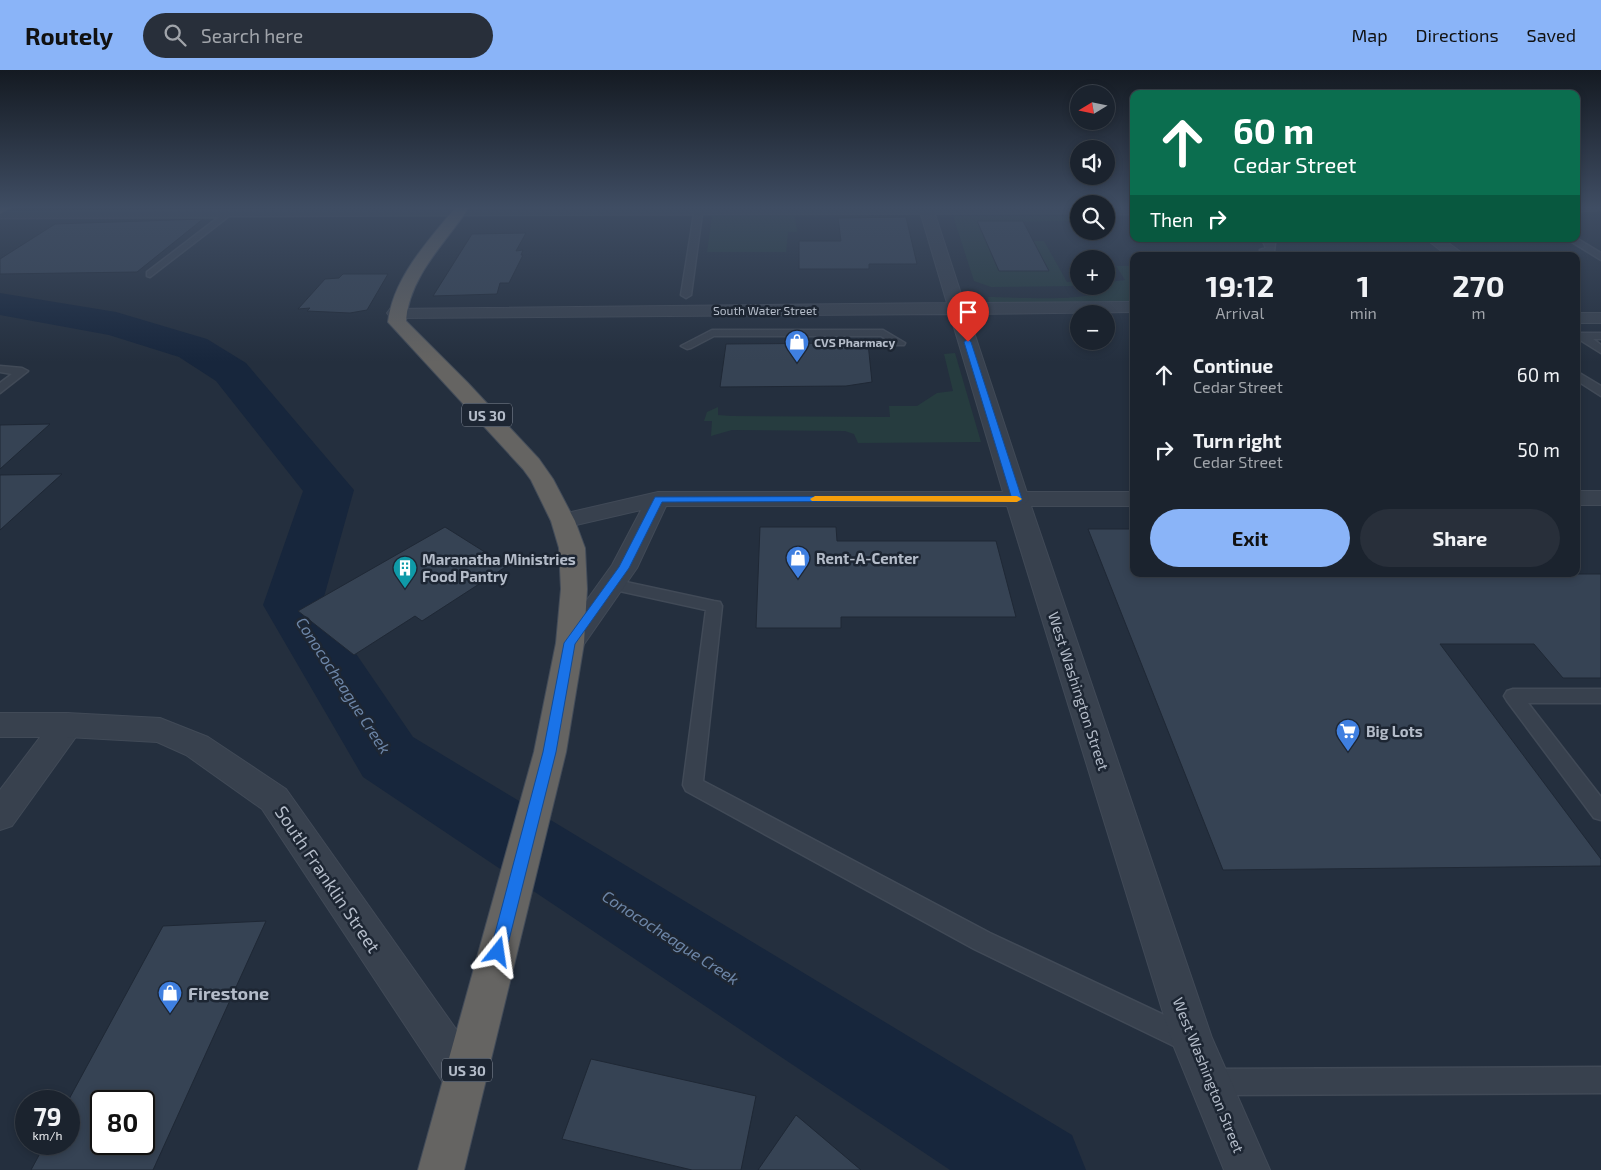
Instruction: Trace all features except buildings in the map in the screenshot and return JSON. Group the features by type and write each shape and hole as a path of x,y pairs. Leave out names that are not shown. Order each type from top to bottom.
{"highway":[{"path":"396,313 404,288 425,259"},
{"name":"US 30","path":"396,313 397,322 461,387 531,464 542,479 563,522 572,548 574,589 570,643 550,752 441,1170"}],"street":[{"name":"West Washington Street","path":"942,259 1164,959 1193,1042 1246,1170"},
{"path":"1580,305 1601,305"},
{"name":"South Water Street","path":"959,315 1130,307"},
{"name":"South Water Street","path":"396,313 959,315 1070,320"},
{"path":"1580,318 1601,318"},
{"path":"1115,320 1130,320"},
{"path":"563,522 658,499 1130,498"},
{"path":"1580,498 1601,498"},
{"path":"570,643 624,568 658,499"},
{"path":"0,816 67,724"},
{"name":"South Franklin Street","path":"0,725 67,724 160,730 197,746 274,799 465,1078"}],"lane":[{"path":"150,274 169,259"},
{"path":"686,295 691,259"},
{"path":"687,346 712,333 883,333 900,343"},
{"path":"1601,336 1581,336 1601,350"},
{"path":"0,369 22,372"},
{"path":"0,389 22,372"},
{"path":"1580,377 1601,392"},
{"path":"612,584 714,606 693,785 982,941 1193,1042"},
{"path":"1601,696 1513,696 1601,812"},
{"path":"1209,1082 1601,1080"}],"green space":[{"path":"967,259 994,259 999,271 1049,270 1043,259 1054,259 1067,282 1070,282 1070,286 991,287 974,281"},
{"path":"1116,266 1130,266 1130,302 989,304 988,297 1067,298 1088,295 1115,295 1115,281 1125,280"},
{"path":"955,353 981,442 858,443 854,434 845,431 732,430 711,436 712,421 704,421 707,412 718,407 718,415 731,416 890,417 889,406 917,406 937,393 953,391 944,354"}],"waterway":[{"name":"Conococheague Creek","path":"0,304 116,324 193,348 231,372 329,490 292,605 388,757 1037,1170"}],"slow traffic":[{"path":"815,499 1017,499"}],"place":[{"name":"CVS Pharmacy","path":"797,363"},
{"name":"Rent-A-Center","path":"798,579"},
{"name":"Maranatha Ministries Food Pantry","path":"405,589"},
{"name":"Big Lots","path":"1348,752"},
{"name":"Firestone","path":"170,1014"}],"route":[{"path":"498,952 550,752 570,643 624,568 658,499 1017,499 968,342"}]}
